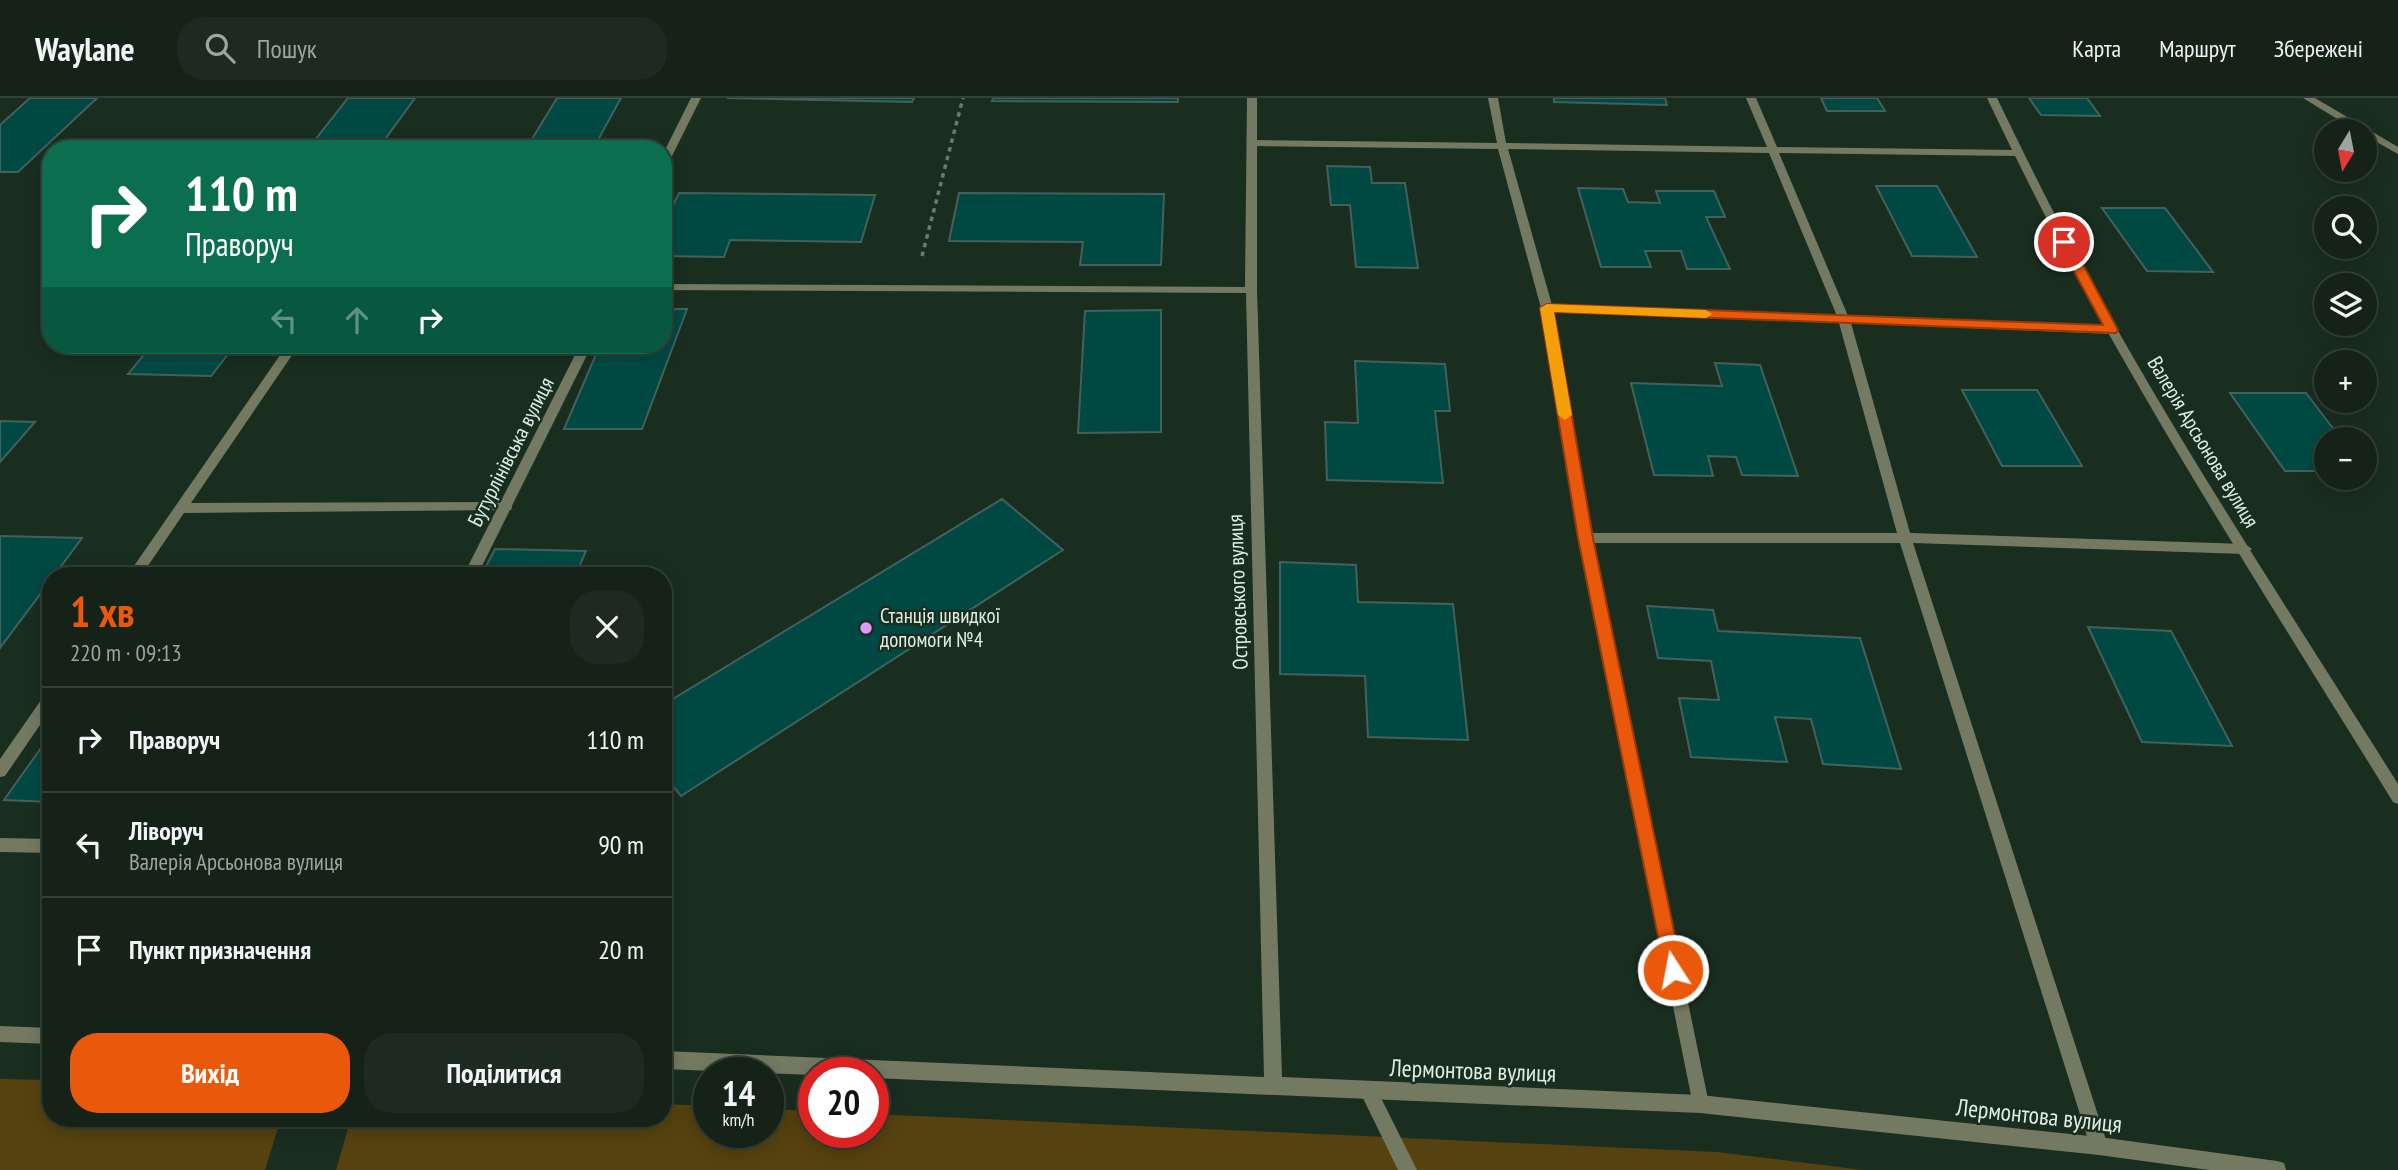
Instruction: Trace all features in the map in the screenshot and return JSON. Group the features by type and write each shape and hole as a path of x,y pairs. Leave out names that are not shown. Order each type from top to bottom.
{"street":[{"path":"672,146 696,98"},
{"name":"Островського вулиця","path":"1252,98 1251,290 1273,1085"},
{"path":"1493,98 1502,146 1547,308 1585,538 1700,1104"},
{"path":"1751,98 1844,319 1905,538 2099,1146"},
{"name":"Валерія Арсьонова вулиця","path":"1992,98 2017,153 2112,330 2398,797"},
{"path":"2308,98 2344,119"},
{"path":"2377,139 2398,151"},
{"path":"1252,143 2017,153"},
{"path":"672,287 1251,290"},
{"path":"1547,308 2112,330"},
{"path":"140,567 287,354"},
{"name":"Бутурлінівська вулиця","path":"475,567 582,354"},
{"path":"181,508 506,507"},
{"path":"1585,538 1905,538 2245,548"},
{"path":"0,771 42,710"},
{"path":"0,845 42,846"},
{"path":"0,1034 42,1036"},
{"name":"Лермонтова вулиця","path":"672,1060 1700,1104 2099,1146 2277,1170"},
{"path":"1370,1092 1408,1170"}],"path":[{"path":"914,289 963,98"}],"shaded area":[{"path":"0,1079 42,1080 42,1127 278,1127 265,1170 0,1170"},
{"path":"672,1104 693,1105 693,1148 784,1148 784,1110 798,1110 798,1148 889,1148 889,1115 1717,1152 1863,1170 336,1170 348,1127 672,1127"}],"building":[{"path":"30,98 97,98 52,140 42,140 42,150 18,172 0,172 0,125"},
{"path":"348,98 415,98 385,140 315,140"},
{"path":"557,98 621,98 598,140 531,140"},
{"path":"727,98 914,98 912,102"},
{"path":"993,98 1178,98 1178,102 992,101"},
{"path":"1554,98 1665,98 1667,105 1554,102"},
{"path":"1821,98 1877,98 1885,111 1827,111"},
{"path":"2029,98 2087,98 2100,116 2041,115"},
{"path":"1327,166 1370,167 1372,183 1405,183 1418,268 1356,267 1350,205 1331,205"},
{"path":"1876,186 1937,186 1977,257 1912,256"},
{"path":"1578,188 1623,189 1628,202 1660,203 1656,191 1714,191 1725,217 1706,217 1730,269 1687,269 1681,251 1645,251 1651,267 1601,267"},
{"path":"679,193 875,195 861,242 730,240 724,257 672,256 672,207"},
{"path":"959,193 1164,194 1161,265 1080,265 1083,242 949,241"},
{"path":"2102,208 2165,208 2213,272 2147,271"},
{"path":"672,309 687,309 672,349"},
{"path":"1161,310 1161,432 1078,433 1085,311"},
{"path":"145,354 228,354 211,376 128,374"},
{"path":"596,354 670,354 642,429 564,429"},
{"path":"1355,361 1445,364 1450,411 1435,411 1443,483 1327,480 1325,422 1358,423"},
{"path":"1715,363 1760,365 1798,476 1742,475 1736,457 1708,456 1713,476 1654,475 1631,383 1722,386"},
{"path":"1962,390 2037,390 2082,466 2002,466"},
{"path":"2230,393 2306,393 2314,404 2314,413 2321,413 2332,427 2314,427 2314,471 2285,471"},
{"path":"0,421 35,422 0,462"},
{"name":"Станція швидкої допомоги №4","path":"1002,499 1063,550 681,796 672,785 672,700"},
{"path":"0,536 82,538 60,567 42,567 42,592 0,648"},
{"path":"495,549 586,551 579,567 486,567"},
{"path":"1280,562 1356,565 1358,602 1453,604 1468,740 1368,737 1365,676 1280,674"},
{"path":"1647,606 1713,610 1718,631 1860,638 1901,769 1823,764 1811,719 1775,717 1787,762 1691,757 1679,698 1719,700 1711,661 1658,658"},
{"path":"2088,627 2171,631 2232,746 2142,742"},
{"path":"42,747 42,802 4,800"}],"slow traffic":[{"path":"1565,415 1547,308 1706,314"}],"place":[{"name":"Станція швидкої допомоги №4","path":"866,628"}],"route":[{"path":"1673,970 1585,538 1547,308 2112,330 2064,242"}]}
